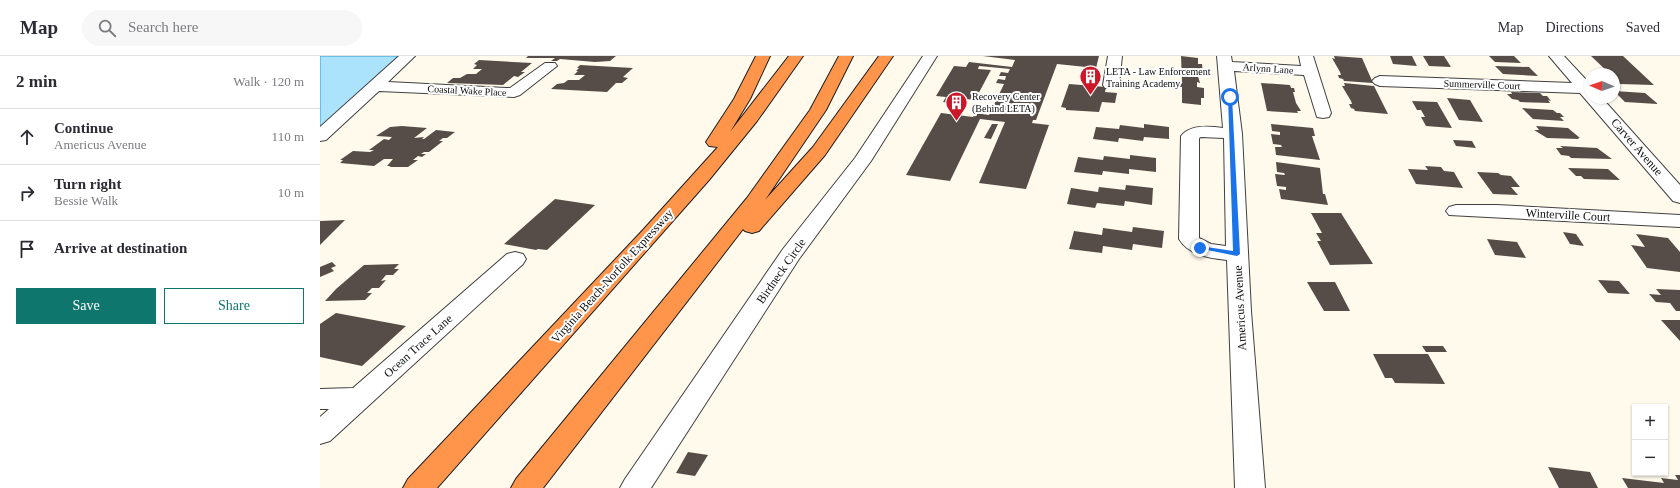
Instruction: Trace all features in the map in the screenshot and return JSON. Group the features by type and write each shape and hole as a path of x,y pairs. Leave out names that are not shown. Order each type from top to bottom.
{"highway":[{"path":"651,234 738,105 762,56"},
{"name":"Virginia Beach-Norfolk Expressway","path":"418,488 651,234 716,160 796,56"},
{"path":"526,488 591,409 754,202 818,110 846,56"},
{"path":"591,409 819,150 886,56"}],"street":[{"path":"320,136 408,56"},
{"name":"Birdneck Circle","path":"635,488 791,254 862,161 930,56"},
{"path":"1111,85 1114,56"},
{"name":"Carver Avenue","path":"1556,56 1584,87"},
{"name":"Arlynn Lane","path":"1225,61 1308,63 1323,113"},
{"name":"Americus Avenue","path":"1225,61 1232,134 1250,488"},
{"name":"Coastal Wake Place","path":"375,86 506,93 514,92 550,66"},
{"name":"Summerville Court","path":"1380,81 1584,93"},
{"name":"Carver Avenue","path":"1599,104 1680,197"},
{"path":"1232,134 1202,132 1194,133 1190,136 1189,239 1193,244 1200,248 1237,254"},
{"name":"Winterville Court","path":"1456,211 1497,211 1680,221"},
{"name":"Ocean Trace Lane","path":"320,433 515,259"},
{"path":"320,399 358,398"}],"water":[{"path":"320,56 402,56 320,133"}],"building":[{"path":"528,56 616,56 610,61 595,62 560,59 557,61 551,61 555,58 526,58"},
{"name":"Recovery Center (Behind LETA)","path":"983,56 1099,56 1096,68 1057,64 1036,120 1033,120 1032,123 1049,125 1026,189 979,183 1005,122 980,119 950,181 906,175 941,113 973,117 975,113 989,115 1004,84 996,83 998,79 1005,80 1006,76 999,76 1001,72 1008,73 1010,69 979,66 978,69 991,70 975,100 965,99 962,104 943,102 946,97 936,96 954,66 966,67 969,62 1012,67 1015,60"},
{"path":"1181,56 1198,58 1198,64 1202,64 1203,74 1197,73 1200,83 1197,82 1197,87 1204,88 1204,98 1201,98 1201,105 1182,103 1182,87 1179,87 1179,80 1182,81"},
{"path":"1334,56 1362,58 1373,83 1344,81 1343,79 1339,78 1338,75 1341,75 1332,58 1335,59"},
{"path":"1390,56 1412,56 1417,66 1393,64"},
{"path":"1423,56 1444,56 1451,67 1429,66"},
{"path":"1489,56 1514,56 1521,63 1495,62"},
{"path":"1591,56 1623,56 1654,85 1620,84 1620,68 1604,68"},
{"path":"479,60 532,63 521,72 525,72 518,77 514,76 503,85 447,83 453,78 460,78 467,74 476,74 482,69 473,69 477,65 474,64"},
{"path":"580,65 633,68 623,77 628,78 622,83 616,83 607,92 551,89 557,84 564,83 568,80 579,80 585,75 574,75 578,71 576,71"},
{"path":"1495,66 1529,67 1538,76 1503,74"},
{"path":"1261,83 1290,85 1291,88 1294,88 1295,92 1293,92 1296,103 1301,111 1297,111 1298,113 1267,111"},
{"path":"1344,83 1374,86 1388,114 1355,111 1349,104 1352,104 1342,86 1345,86"},
{"name":"LETA - Law Enforcement Training Academy","path":"1069,84 1106,87 1105,92 1117,93 1115,103 1102,102 1099,112 1066,110 1066,108 1061,107"},
{"path":"1620,91 1645,93 1658,104 1625,102 1620,97"},
{"path":"1511,92 1540,93 1543,96 1547,96 1551,101 1548,100 1550,103 1520,102 1512,99 1507,94 1512,94"},
{"path":"1447,98 1470,100 1483,122 1459,120"},
{"path":"1412,101 1437,102 1452,128 1426,126 1421,117 1425,117 1421,110 1417,110"},
{"path":"1522,108 1553,110 1560,113 1564,117 1560,117 1564,121 1533,119"},
{"path":"992,124 998,124 991,139 984,138"},
{"path":"1144,124 1169,127 1169,139 1144,137 1143,141 1119,138 1118,142 1093,139 1096,127 1119,129 1120,125 1144,128"},
{"path":"1271,124 1313,128 1315,136 1312,136 1320,160 1276,155 1275,147 1282,147 1281,145 1273,144 1271,134 1280,135 1280,132 1272,131"},
{"path":"402,126 427,128 414,138 424,137 422,139 436,130 455,132 447,138 443,138 439,141 443,141 429,152 424,152 421,154 426,154 422,157 418,156 413,160 418,160 408,167 387,166 393,159 384,159 374,166 340,163 343,160 340,160 353,151 370,152 374,150 369,150 384,139 389,140 392,137 376,136 390,127"},
{"path":"1536,126 1568,128 1580,138 1547,138 1534,130 1539,130"},
{"path":"1453,140 1472,141 1476,148 1456,146"},
{"path":"1560,146 1597,148 1612,159 1571,158 1569,156 1561,155 1556,148 1563,148"},
{"path":"1130,155 1156,158 1156,172 1129,169 1129,174 1103,171 1102,175 1074,172 1078,157 1103,160 1104,156 1130,159"},
{"path":"1276,162 1320,168 1323,194 1325,194 1328,205 1281,199 1279,189 1286,190 1286,187 1277,186 1275,174 1285,175 1284,173 1277,172"},
{"path":"1425,166 1441,167 1444,171 1454,172 1463,188 1416,184 1408,169 1428,170"},
{"path":"1568,168 1608,169 1620,180 1584,179 1581,176 1576,176"},
{"path":"1477,172 1498,173 1501,175 1511,176 1520,187 1511,187 1518,195 1493,194"},
{"path":"1126,185 1153,188 1152,205 1125,201 1124,206 1097,203 1095,208 1067,204 1071,188 1098,192 1099,187 1125,190"},
{"path":"555,199 595,205 547,250 536,250 504,244"},
{"path":"1311,213 1341,213 1373,264 1330,265 1317,241 1321,241 1316,233 1322,233"},
{"path":"345,220 320,245 320,221"},
{"path":"1133,227 1164,231 1162,248 1133,244 1132,250 1103,246 1102,253 1069,249 1074,231 1102,235 1103,228 1132,232"},
{"path":"1563,232 1576,234 1584,246 1570,244"},
{"path":"1636,234 1668,238 1680,252 1680,272 1647,268 1631,245 1645,247"},
{"path":"1487,239 1517,242 1526,258 1495,255"},
{"path":"332,262 336,266 331,268 334,271 320,277 320,267"},
{"path":"399,264 394,269 399,269 393,275 386,275 381,281 386,280 379,288 372,288 367,293 372,293 365,300 325,301 336,289 364,265"},
{"path":"1598,280 1619,281 1630,294 1608,293"},
{"path":"1307,282 1335,282 1350,311 1324,311"},
{"path":"1656,289 1680,290 1680,311 1676,311 1670,303 1656,302 1649,294 1661,295"},
{"path":"336,313 406,326 362,366 320,357 320,324"},
{"path":"1661,320 1680,320 1680,341"},
{"path":"1422,346 1443,346 1447,352 1426,352"},
{"path":"1373,354 1428,354 1445,384 1395,383 1392,378 1385,378"},
{"path":"688,452 708,455 695,476 676,473"},
{"path":"1548,467 1590,472 1598,488 1559,488"},
{"path":"1675,475 1680,475 1680,488 1628,488 1622,478 1664,483 1661,478 1678,480"}],"place":[{"name":"LETA - Law Enforcement Training Academy","path":"1090,96"},
{"name":"Recovery Center (Behind LETA)","path":"957,122"}],"route":[{"path":"1200,248 1237,254 1230,97"}]}
